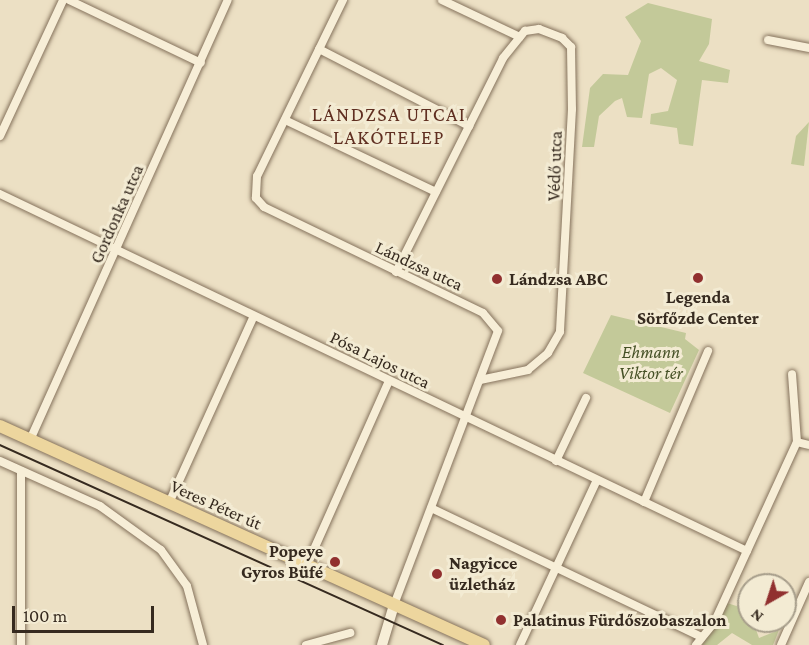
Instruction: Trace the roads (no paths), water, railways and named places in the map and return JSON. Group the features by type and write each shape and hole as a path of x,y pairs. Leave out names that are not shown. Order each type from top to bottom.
{"main road":[{"name":"Veres Péter út","path":"0,426 484,645"}],"street":[{"path":"0,136 63,0"},
{"path":"69,0 201,63"},
{"name":"Gordonka utca","path":"30,440 228,0"},
{"name":"Lándzsa utca","path":"343,0 257,176 256,198 264,207 493,321 498,336 394,605"},
{"path":"396,272 469,126 520,38 442,0"},
{"name":"Védő utca","path":"480,381 528,370 550,356 558,338 563,312 572,57 562,38 539,29 520,38"},
{"path":"768,40 809,48"},
{"path":"319,49 469,126"},
{"path":"285,120 436,192"},
{"name":"Pósa Lajos utca","path":"0,194 747,551"},
{"path":"169,503 254,316"},
{"path":"644,502 708,351"},
{"path":"696,645 747,551 797,442 792,374"},
{"path":"306,565 389,381"},
{"path":"556,461 586,398"},
{"path":"797,442 809,445"},
{"path":"0,461 121,519 161,550 180,575 203,645"},
{"path":"21,471 21,645"},
{"path":"520,645 597,480"},
{"path":"431,508 702,637"},
{"path":"781,645 809,582"},
{"path":"382,645 394,605"},
{"path":"306,645 350,633"}],"tram line":[{"path":"0,445 443,645"}],"place":[{"name":"Legenda Sörfőzde Center","path":"698,278"},
{"name":"Lándzsa ABC","path":"497,279"},
{"name":"Popeye Gyros Büfé","path":"335,562"},
{"name":"Nagyicce üzletház","path":"437,574"},
{"name":"Palatinus Fürdőszobaszalon","path":"501,620"}],"district":[{"name":"LÁNDZSA UTCAI LAKÓTELEP","path":"389,126"}],"park label":[{"name":"Ehmann Viktor tér","path":"651,364"}]}
